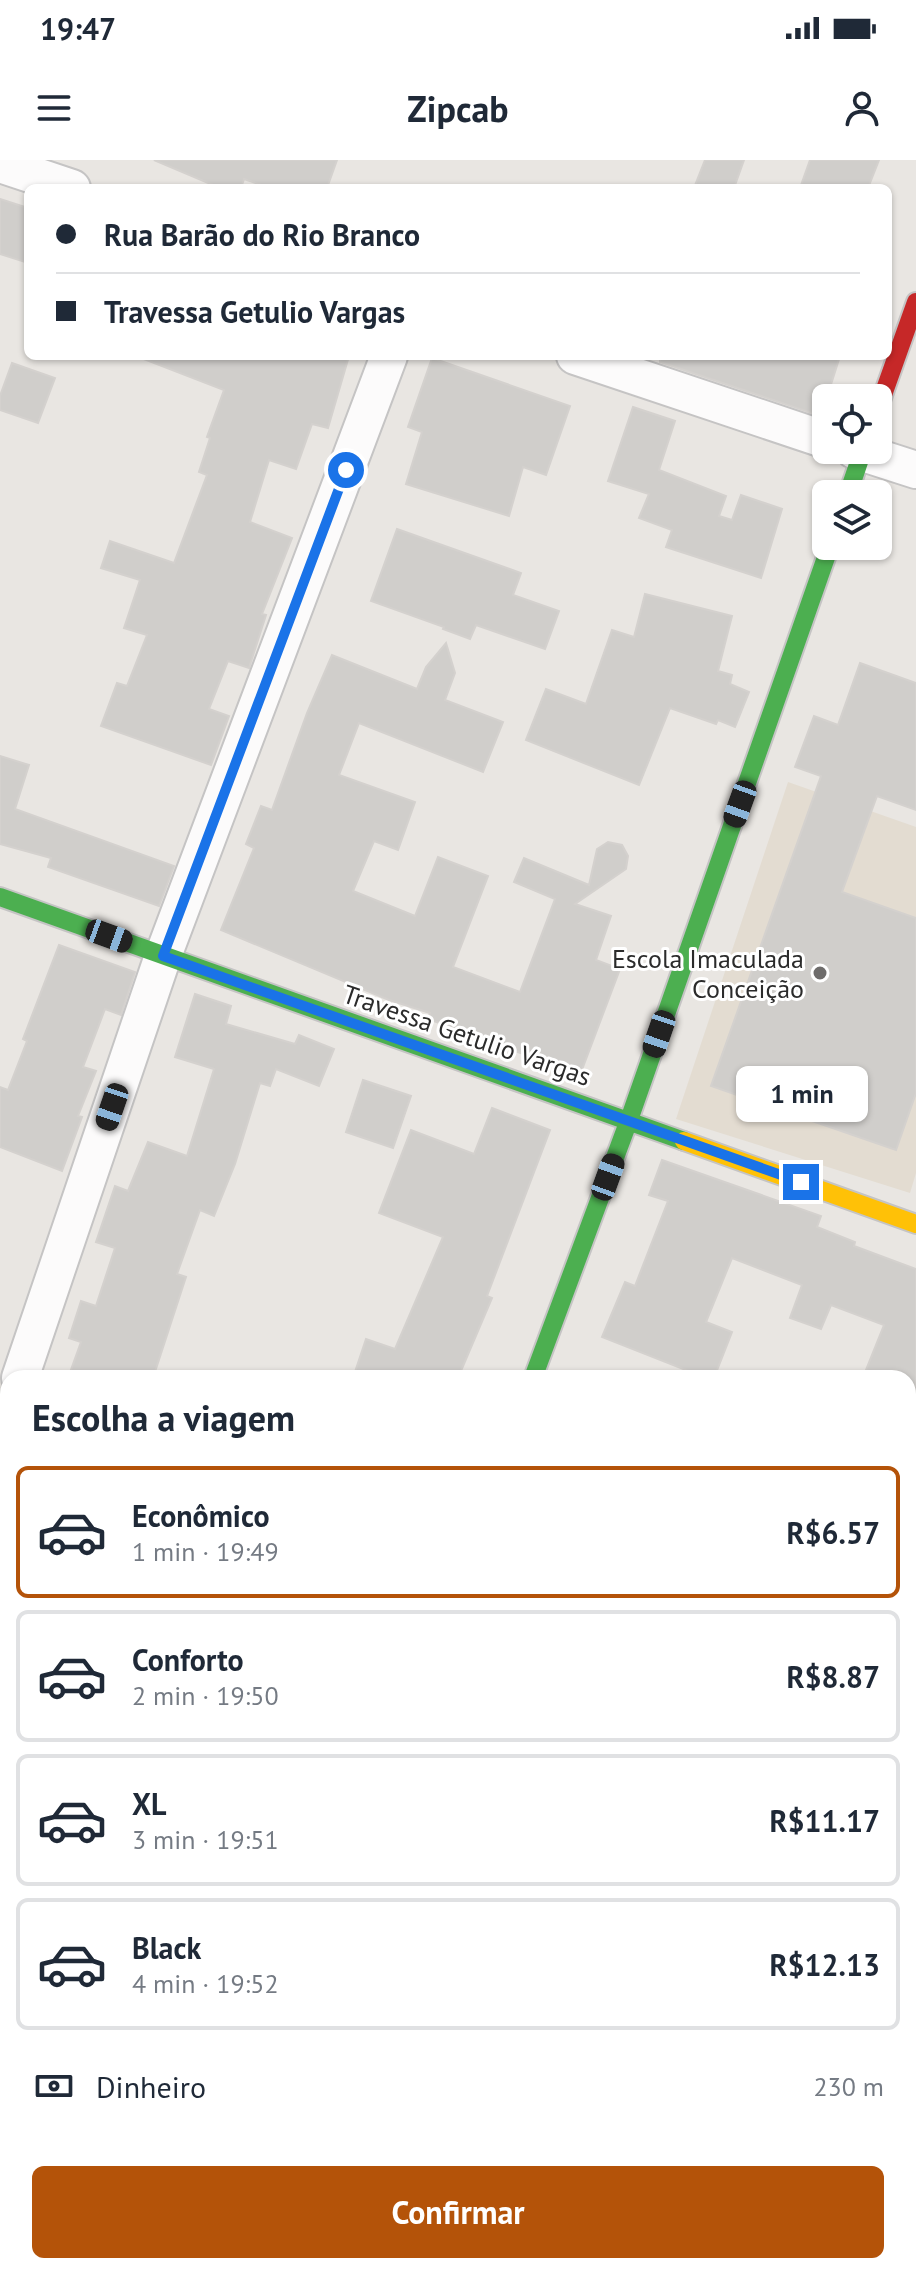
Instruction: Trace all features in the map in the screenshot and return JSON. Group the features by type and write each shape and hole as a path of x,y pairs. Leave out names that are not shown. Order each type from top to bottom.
{"street":[{"path":"0,164 60,184"},
{"path":"887,384 916,302"},
{"path":"23,1370 163,956 387,360"},
{"path":"587,360 812,435"},
{"path":"892,462 916,470"},
{"path":"536,1370 629,1120 825,560"},
{"name":"Travessa Getulio Vargas","path":"0,897 916,1224"}],"shaded area":[{"name":"Escola Imaculada Conceição","path":"788,782 916,827 916,1173 910,1193 676,1119"}],"building":[{"path":"154,160 337,160 328,184 258,184 244,179 242,184 211,184"},
{"path":"705,160 744,160 735,184 696,184"},
{"path":"810,160 879,160 870,184 801,184"},
{"path":"0,199 24,207 24,262 0,254"},
{"path":"146,360 348,360 328,428 312,424 296,469 269,460 250,522 292,538 262,614 266,615 249,668 228,661 209,709 229,716 211,765 101,726 117,683 127,686 147,635 124,628 140,580 101,568 110,541 174,563 207,475 199,472 210,438 207,437 224,390"},
{"path":"431,360 570,406 546,475 523,467 509,516 406,484 422,432 408,427"},
{"path":"660,360 839,360 831,384 812,384 812,413"},
{"path":"12,363 55,378 38,423 0,410 0,396"},
{"path":"633,407 675,421 659,470 726,496 719,516 732,520 741,495 782,509 761,578 666,547 672,530 639,518 649,494 608,481"},
{"path":"397,529 521,573 513,595 559,611 545,649 476,625 470,639 371,601"},
{"path":"645,594 732,616 718,671 732,675 730,684 749,692 735,727 718,720 716,724 670,708 639,785 526,740 546,689 586,704 612,630 634,637"},
{"path":"446,643 455,673 445,700 503,722 483,772 359,723 339,775 415,802 398,850 374,841 353,891 415,916 438,857 488,876 453,967 520,992 555,899 514,882 524,858 589,885 597,849 608,842 622,845 628,856 626,869 575,904 611,916 596,960 620,969 580,1075 428,1019 430,1013 389,1000 221,930 254,848 246,844 261,806 272,810 332,655 417,689 426,667"},
{"name":"Escola Imaculada Conceição","path":"860,663 916,683 916,810 877,796 842,892 916,918 916,1093 896,1150 711,1086 821,776 795,767 814,716 838,725"},
{"path":"0,756 29,765 15,809 174,866 159,906 48,867 51,858 0,844"},
{"path":"59,945 135,972 121,1015 105,1009 83,1067 96,1071 78,1116 82,1117 62,1171 0,1147 0,1087 8,1090 27,1041 23,1039"},
{"path":"195,994 231,1006 226,1024 295,1044 299,1035 334,1049 319,1086 276,1069 270,1086 260,1083 235,1164 214,1216 200,1210 177,1274 186,1277 156,1370 71,1370 81,1342 69,1338 81,1301 96,1306 115,1248 96,1242 115,1186 128,1191 148,1142 187,1156 214,1069 175,1057"},
{"path":"363,1080 411,1096 393,1148 346,1132"},
{"path":"492,1108 550,1130 487,1296 492,1298 461,1370 356,1370 366,1339 395,1349 443,1237 379,1213 411,1130 474,1154"},
{"path":"662,1160 821,1216 817,1227 855,1242 854,1246 916,1269 916,1370 866,1370 884,1325 831,1305 821,1329 790,1318 802,1285 732,1258 706,1322 732,1332 717,1370 686,1370 602,1337 625,1282 635,1286 668,1201 649,1195"}],"traffic: fast":[{"path":"853,480 858,464"},
{"path":"536,1370 629,1120 825,560"},
{"path":"0,897 684,1141"}],"traffic: slow":[{"path":"684,1141 916,1224"}],"traffic: jam":[{"path":"887,384 916,302"}],"place":[{"name":"Escola Imaculada Conceição","path":"820,973"}],"route":[{"path":"346,470 163,956 801,1182"}]}
